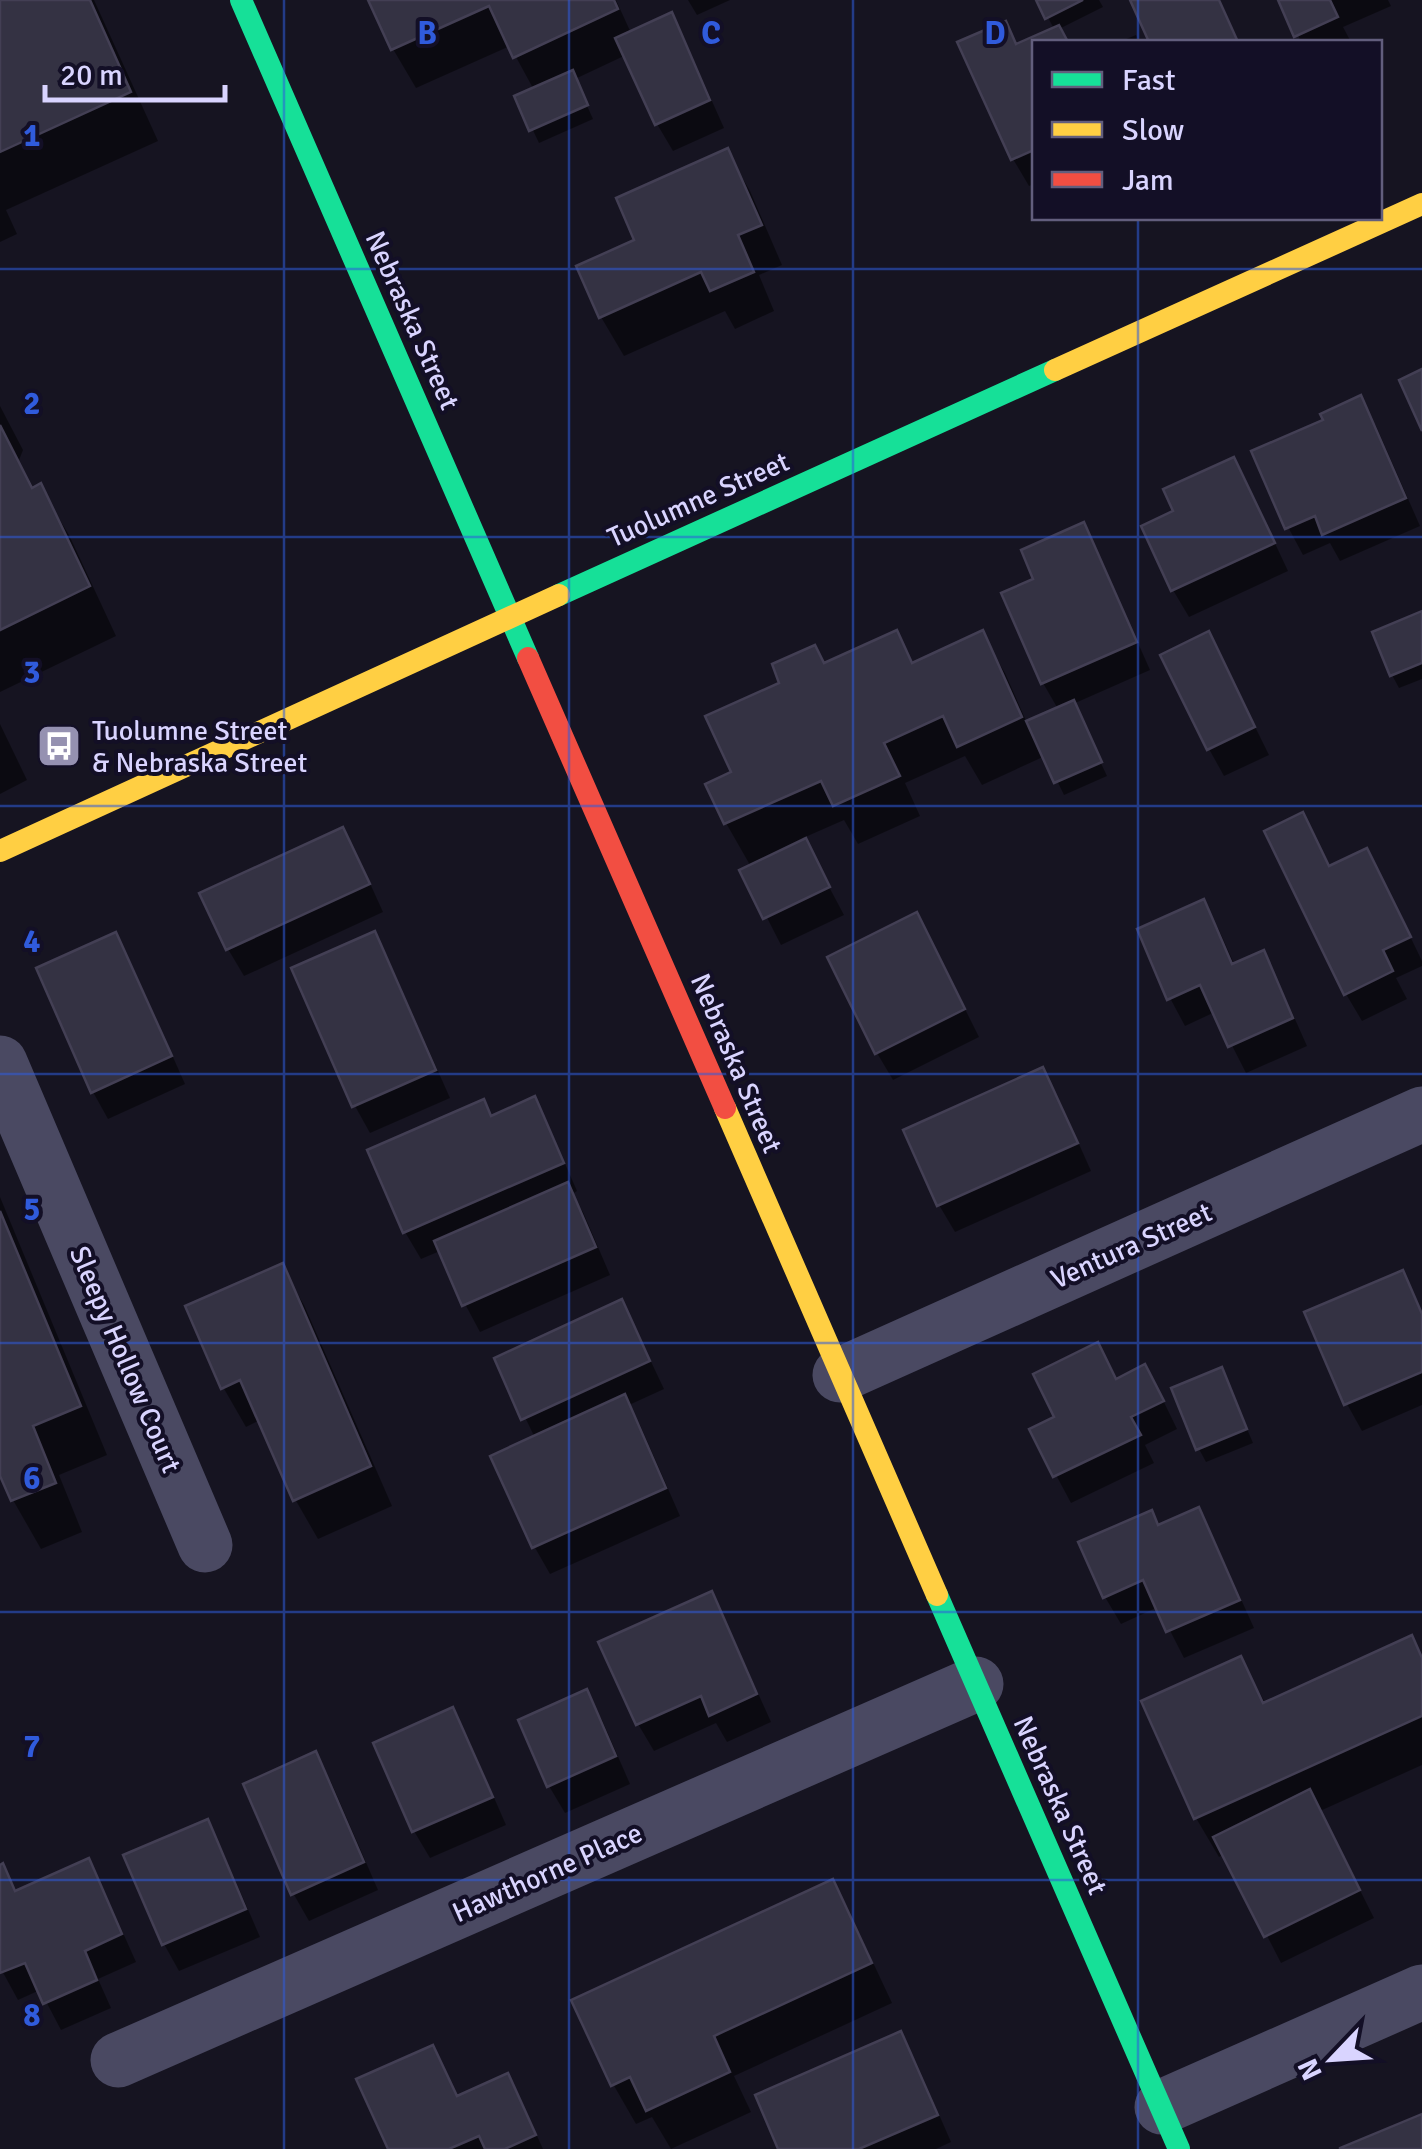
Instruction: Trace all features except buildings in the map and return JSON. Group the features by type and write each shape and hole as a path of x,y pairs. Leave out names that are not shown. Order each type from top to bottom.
{"street":[{"name":"Nebraska Street","path":"240,0 1171,2128"},
{"name":"Tuolumne Street","path":"0,850 1422,204"},
{"name":"Sleepy Hollow Court","path":"0,1063 205,1545"},
{"name":"Ventura Street","path":"840,1375 1422,1114"},
{"name":"Hawthorne Place","path":"118,2060 976,1684"},
{"path":"1171,2128 1422,1992"}],"traffic: fast":[{"path":"241,0 528,658"},
{"path":"559,595 1055,370"},
{"path":"937,1595 1179,2149"}],"traffic: slow":[{"path":"1055,370 1422,204"},
{"path":"0,851 559,595"},
{"path":"725,1108 937,1595"}],"traffic: jam":[{"path":"528,658 725,1108"}],"place":[{"name":"Tuolumne Street & Nebraska Street","path":"59,746"}]}
